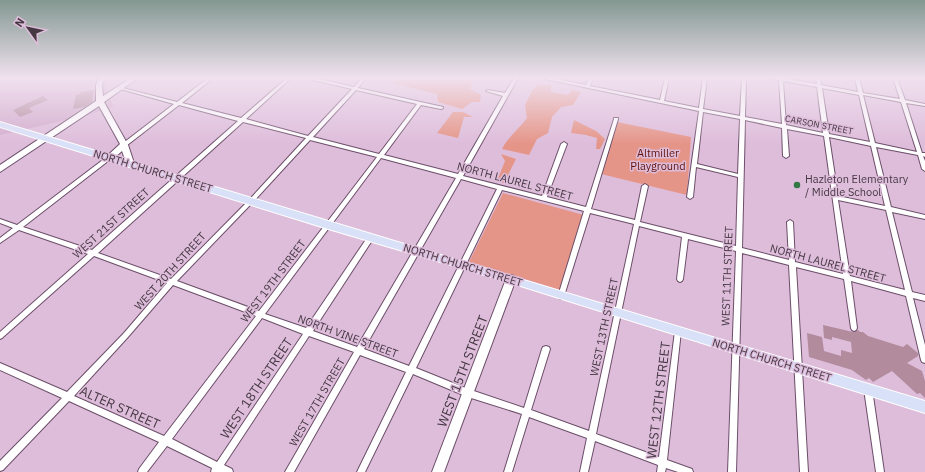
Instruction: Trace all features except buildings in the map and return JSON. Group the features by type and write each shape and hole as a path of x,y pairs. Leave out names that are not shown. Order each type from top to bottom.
{"main road":[{"path":"0,168 103,100"},
{"path":"100,102 124,145 130,163"},
{"name":"NORTH CHURCH STREET","path":"0,124 328,225 511,279 561,296 925,407"},
{"path":"110,157 124,145"},
{"name":"WEST 15TH STREET","path":"438,472 511,279"}],"street":[{"name":"NORTH LAUREL STREET","path":"163,100 925,298"},
{"path":"124,145 182,100"},
{"name":"WEST 21ST STREET","path":"0,336 264,100"},
{"name":"WEST 20TH STREET","path":"0,467 126,335 171,283 252,201 343,100"},
{"path":"407,100 441,108"},
{"name":"WEST 17TH STREET","path":"289,472 503,100"},
{"name":"CARSON STREET","path":"657,100 922,154"},
{"path":"690,197 702,100"},
{"name":"WEST 11TH STREET","path":"732,472 743,100"},
{"path":"782,100 786,156"},
{"path":"821,100 854,328"},
{"path":"862,100 925,360"},
{"path":"897,100 925,106"},
{"path":"903,101 922,154 925,169"},
{"name":"WEST 19TH STREET","path":"142,472 420,103"},
{"path":"561,296 616,119"},
{"path":"544,199 564,144"},
{"path":"0,241 110,157"},
{"path":"694,165 741,176"},
{"name":"WEST 13TH STREET","path":"584,472 645,186"},
{"path":"361,472 500,188"},
{"path":"835,196 925,217"},
{"name":"NORTH VINE STREET","path":"0,221 92,253 411,370 468,393 526,412 688,472"},
{"path":"790,222 804,472"},
{"path":"680,279 685,236"},
{"name":"WEST 18TH STREET","path":"216,469 371,237"},
{"name":"WEST 12TH STREET","path":"661,472 678,331"},
{"path":"508,472 546,349"},
{"name":"ALTER STREET","path":"0,366 166,441 216,469 229,472"},
{"path":"868,389 880,472"}],"shaded area":[{"path":"0,100 111,100 113,107 84,116 0,135"}],"green space":[{"path":"438,100 480,100 480,102 472,102 462,109 438,102"},
{"path":"527,100 576,100 573,105 561,107 552,117 548,133 537,139 529,155 502,149 527,118 525,105"},
{"path":"453,112 463,112 473,117 464,117 458,138 437,133"},
{"path":"574,120 596,131 605,139 600,149 596,149 597,138 571,133"},
{"name":"Altmiller Playground","path":"617,122 691,137 687,195 601,174"},
{"path":"501,154 516,159 504,183 497,181 505,161"},
{"path":"503,193 584,215 560,290 469,262"}],"place":[{"name":"Hazleton Elementary / Middle School","path":"797,185"}]}
